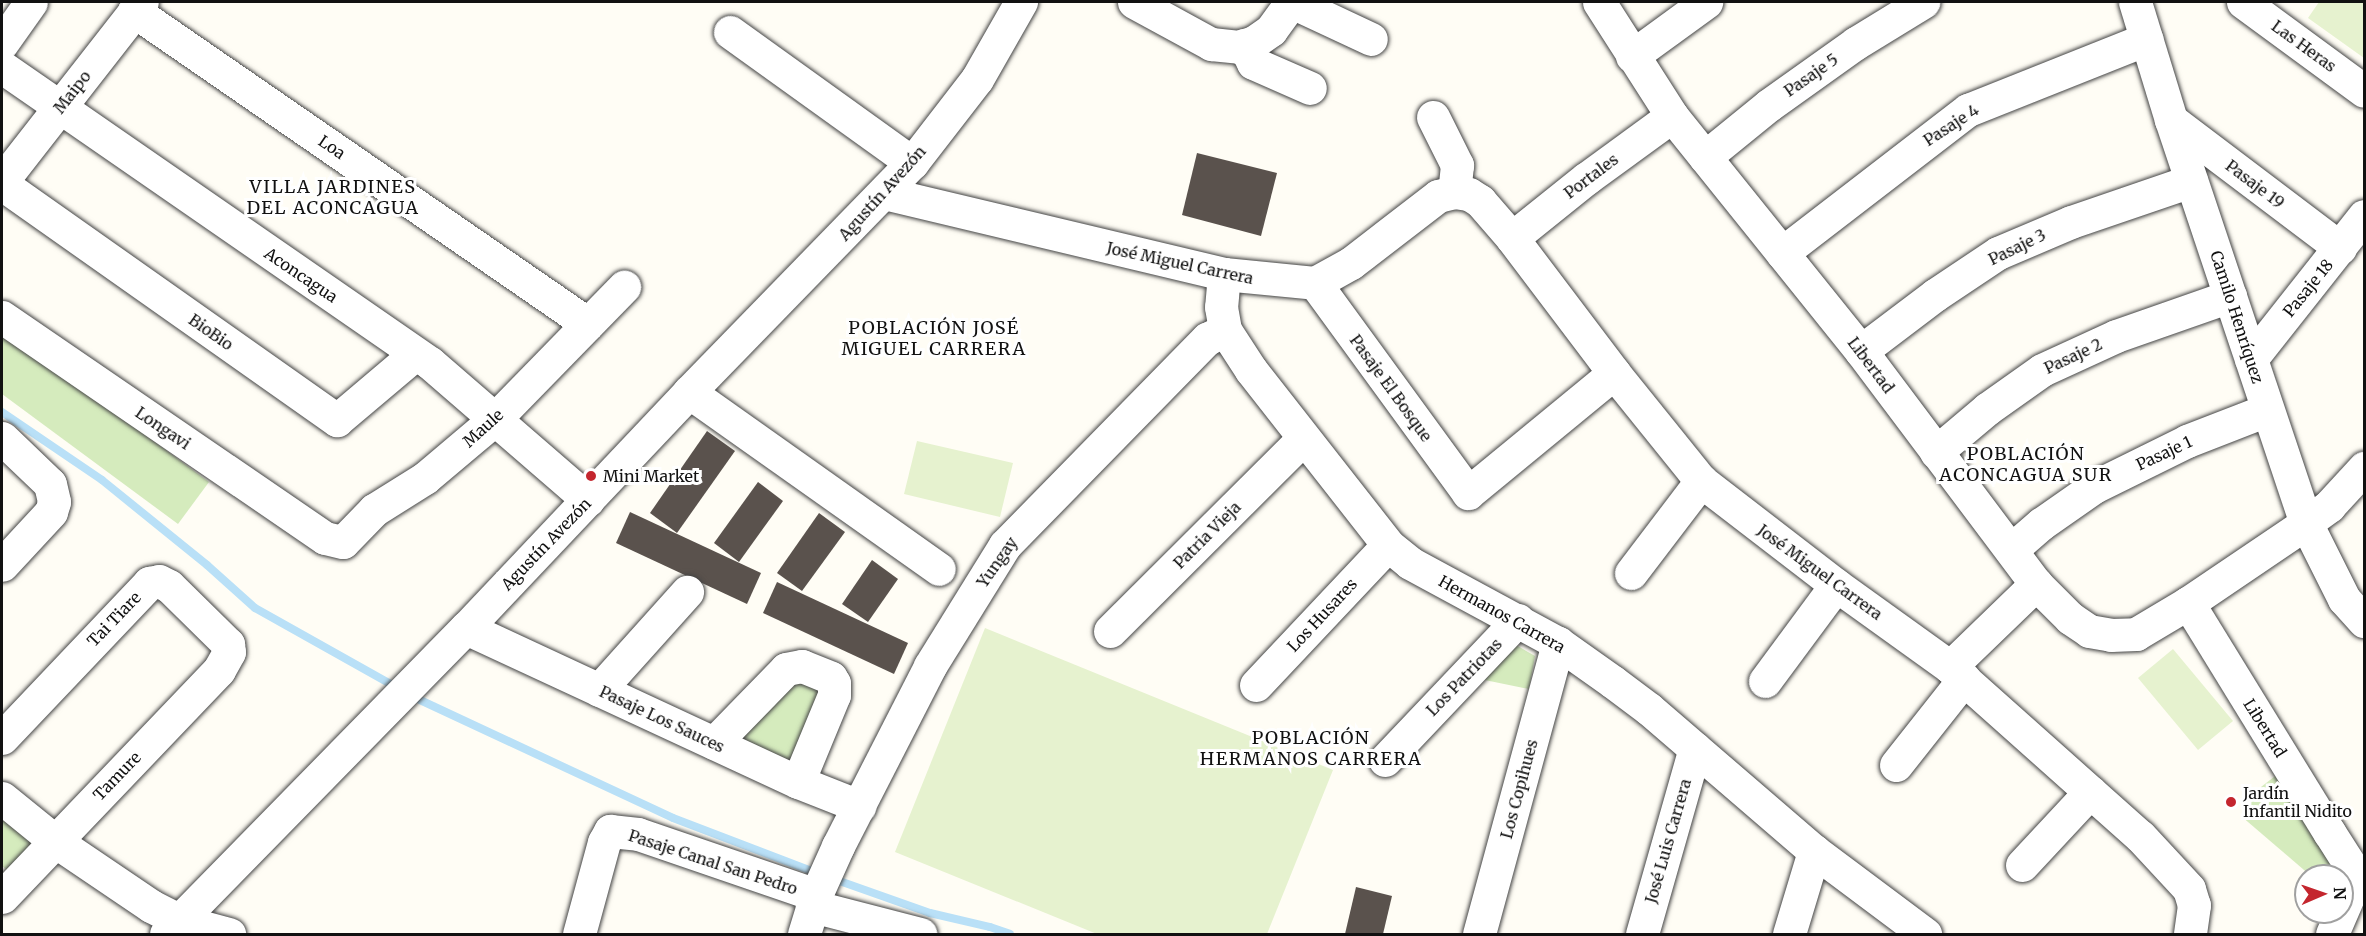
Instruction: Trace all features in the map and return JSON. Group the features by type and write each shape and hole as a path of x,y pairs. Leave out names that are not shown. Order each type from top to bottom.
{"street":[{"path":"2,43 32,2"},
{"name":"Agustín Avezón","path":"173,928 466,628 689,392 912,163 977,79 1021,2"},
{"path":"1134,2 1211,44 1239,47 1244,45 1271,30 1292,2 1371,39"},
{"name":"Libertad","path":"1599,2 1672,117 1861,351 2036,584 2070,618 2089,631 2111,635 2136,634 2188,603 2306,523 2329,506 2364,468"},
{"path":"1632,56 1706,2"},
{"name":"Pasaje 5","path":"1705,157 1769,105 1856,43 1923,2"},
{"name":"Camilo Henríquez","path":"2135,2 2191,181 2306,523 2344,599 2364,621"},
{"name":"Las Heras","path":"2243,2 2364,91"},
{"name":"Maipo","path":"2,183 138,6"},
{"name":"Loa","path":"138,6 588,324"},
{"path":"730,32 912,163"},
{"name":"Pasaje 4","path":"1782,254 1968,110 2146,39"},
{"path":"1244,45 1253,63 1310,88"},
{"name":"Aconcagua","path":"2,67 59,109 416,354 588,500"},
{"path":"1314,283 1351,263 1438,196 1454,192 1457,165 1433,117"},
{"name":"Portales","path":"1512,238 1587,178 1672,117"},
{"name":"Pasaje 19","path":"2171,120 2340,248"},
{"name":"Pasaje 3","path":"1861,351 1935,295 1998,253 2071,222 2191,181"},
{"name":"BioBio","path":"2,183 337,420 416,354"},
{"name":"José Miguel Carrera","path":"1454,192 1469,194 1480,201 1512,238 1701,481 1836,585 1957,673 2140,836 2189,889 2194,905 2190,934"},
{"name":"José Miguel Carrera","path":"884,193 1224,274 1314,283"},
{"name":"Pasaje 18","path":"2251,359 2364,216"},
{"name":"Hermanos Carrera","path":"1224,274 1221,307 1225,330 1251,370 1303,439 1388,545 1410,563 1480,603 1518,620 1558,643 1649,709 1814,851 1924,934"},
{"name":"Pasaje El Bosque","path":"1314,283 1468,493 1614,372"},
{"name":"Maule","path":"325,538 343,542 374,510 425,478 495,419 624,287"},
{"name":"Pasaje 2","path":"1936,452 1988,409 2042,370 2116,336 2230,296"},
{"name":"Longavi","path":"2,317 325,538"},
{"name":"Yungay","path":"811,912 838,846 930,666 1005,545 1207,339 1225,330"},
{"path":"689,392 939,569"},
{"name":"Pasaje 1","path":"2011,550 2041,524 2094,487 2187,441 2267,410"},
{"path":"2,438 50,484 54,502 51,512 2,565"},
{"name":"Patria Vieja","path":"1110,631 1303,439"},
{"path":"1631,573 1701,481"},
{"name":"Los Husares","path":"1256,685 1388,545"},
{"name":"Tai Tiare","path":"2,738 149,583 159,581 169,586 224,638 229,652"},
{"path":"1896,765 1957,673 2036,584"},
{"path":"1765,681 1836,585"},
{"path":"599,690 687,592"},
{"name":"Libertad","path":"2188,603 2361,878"},
{"name":"Los Patriotas","path":"1385,760 1518,620"},
{"name":"Pasaje Los Sauces","path":"466,628 798,782 858,806"},
{"name":"Los Copihues","path":"1479,934 1558,643"},
{"name":"Tamure","path":"2,897 219,669 229,652"},
{"path":"714,743 791,666 802,666 831,678 834,683 834,695 798,782"},
{"name":"José Luis Carrera","path":"1642,934 1695,748"},
{"path":"2022,865 2090,792"},
{"path":"2,798 55,841 151,906 173,928 229,934"},
{"name":"Pasaje Canal San Pedro","path":"579,934 604,842 610,831 638,834 811,912 920,934"},
{"path":"1789,934 1814,851"},
{"path":"2332,934 2361,878"}],"green space":[{"path":"2319,2 2364,2 2364,58 2308,18"},
{"path":"2,329 209,482 178,524 2,394"},
{"path":"917,441 1013,463 1000,517 904,494"},
{"path":"985,628 1333,770 1267,934 1097,934 895,852"},
{"path":"1509,641 1535,656 1529,689 1475,678"},
{"path":"2173,649 2233,721 2198,750 2138,678"},
{"path":"795,672 827,686 797,768 730,738"},
{"path":"2279,773 2335,864 2297,864 2241,816 2261,787"},
{"path":"2,814 37,841 7,870 2,866"}],"building":[{"path":"1197,153 1277,173 1261,236 1182,215"},
{"path":"707,431 735,451 677,533 650,513"},
{"path":"758,482 783,501 739,562 714,543"},
{"path":"630,512 761,573 747,604 616,543"},
{"path":"819,513 845,532 802,591 777,573"},
{"path":"872,560 898,579 868,622 842,604"},
{"path":"777,582 908,643 894,674 763,613"},
{"path":"1356,887 1392,896 1383,934 1345,934"}],"waterway":[{"path":"2,412 102,480 207,565 255,608 392,685"},
{"path":"420,700 673,818 817,873"},
{"path":"831,878 930,913 1010,934"}],"place":[{"name":"Mini Market","path":"591,476"},
{"name":"Jardín Infantil Nidito","path":"2231,802"}],"district":[{"name":"VILLA JARDINES DEL ACONCAGUA","path":"333,198"},
{"name":"POBLACIÓN JOSÉ MIGUEL CARRERA","path":"934,339"},
{"name":"POBLACIÓN ACONCAGUA SUR","path":"2026,465"},
{"name":"POBLACIÓN HERMANOS CARRERA","path":"1311,750"}]}
